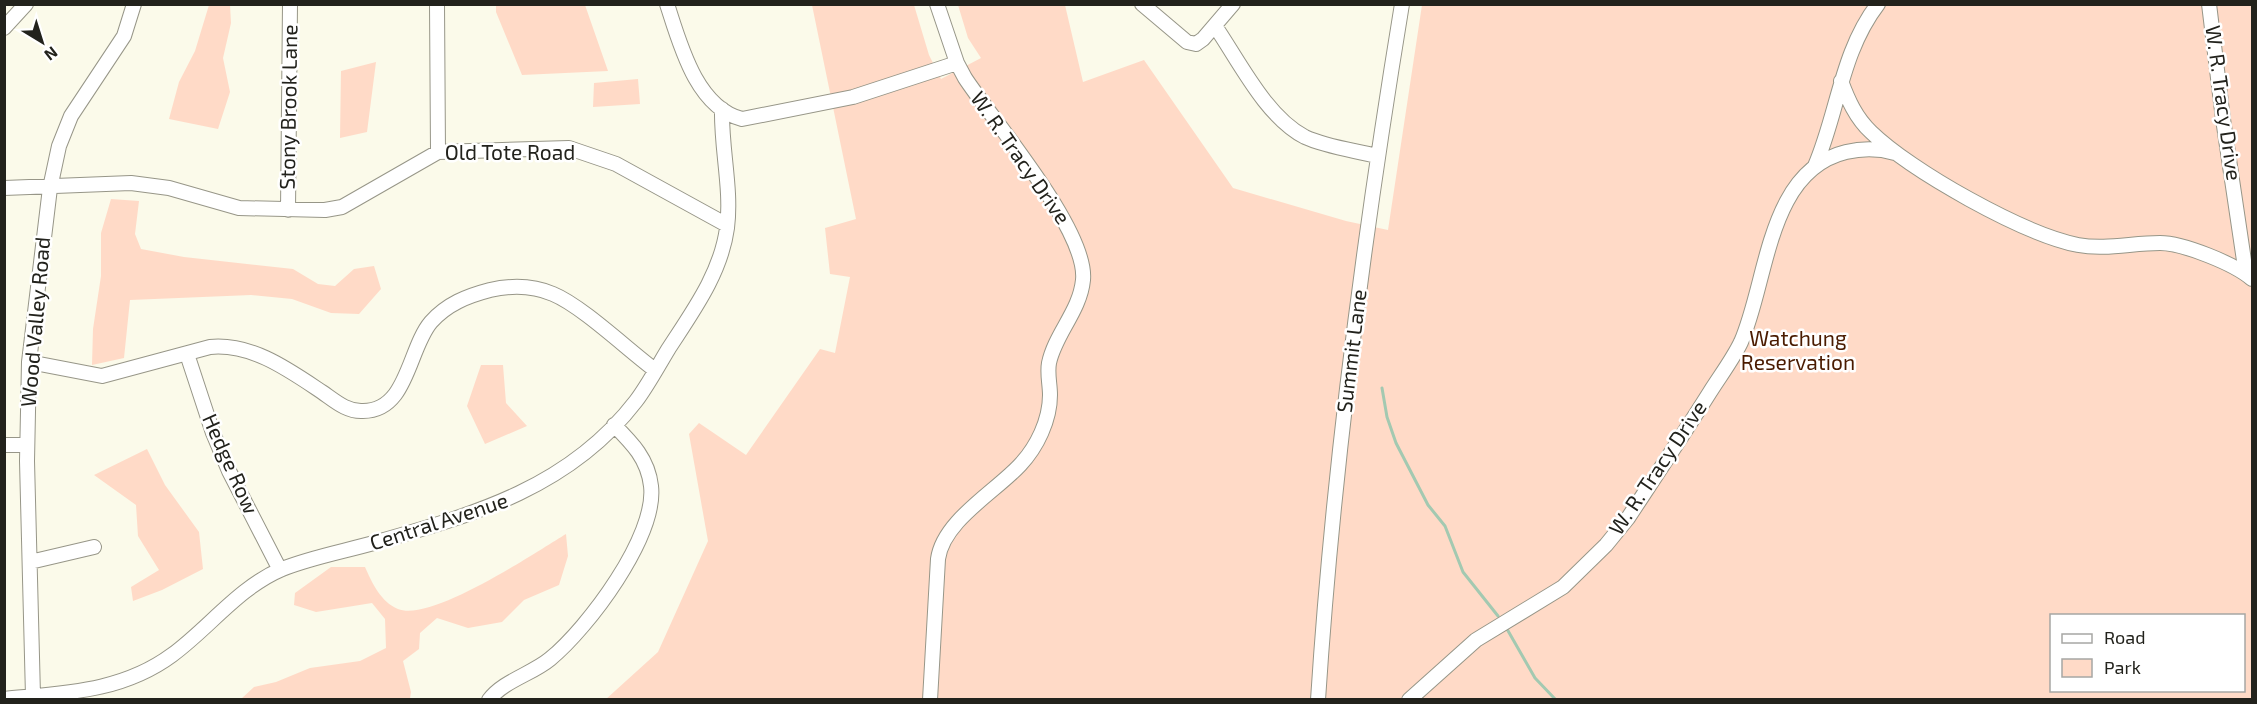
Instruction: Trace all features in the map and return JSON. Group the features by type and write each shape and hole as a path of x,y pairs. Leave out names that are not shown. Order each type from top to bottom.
{"street":[{"path":"4,28 26,4"},
{"name":"Wood Valley Road","path":"33,696 27,445 28,362 50,188 59,146 71,116 124,36 134,4"},
{"name":"Stony Brook Lane","path":"288,210 290,4"},
{"path":"437,4 438,152"},
{"path":"667,4 688,63 703,88 722,109 732,116 752,119 870,93 957,63"},
{"name":"W. R. Tracy Drive","path":"930,699 938,559 942,542 958,521 1017,469 1036,442 1049,405 1049,362 1077,302 1083,279 1081,258 1063,217 957,63 937,4"},
{"path":"1142,4 1182,38 1196,44 1233,4"},
{"name":"Summit Lane","path":"1317,699 1328,546 1377,156 1402,4"},
{"name":"W. R. Tracy Drive","path":"1815,166 1834,114 1841,81 1861,30 1878,4"},
{"name":"W. R. Tracy Drive","path":"2209,4 2223,119 2249,276"},
{"path":"1215,26 1272,110 1287,125 1313,140 1377,156"},
{"name":"W. R. Tracy Drive","path":"1841,81 1850,103 1863,123 1895,153 1971,199 2048,236 2092,247 2163,243 2218,260 2249,276"},
{"name":"Central Avenue","path":"4,699 72,696 112,685 152,668 188,642 247,591 280,570 482,512 550,477 581,455 636,401 698,302 716,268 728,225 722,109"},
{"name":"Old Tote Road","path":"4,188 50,188 131,183 169,188 239,208 325,210 342,207 438,152 569,148 616,164 728,225"},
{"name":"W. R. Tracy Drive","path":"1409,699 1476,640 1540,604 1563,587 1592,559 1628,518 1685,433 1740,343 1758,296 1775,226 1795,188 1815,166 1839,154 1881,149 1895,153"},
{"path":"28,362 102,376 210,346 225,345 255,353 296,375 346,408 371,410 387,403 398,390 422,335 438,315 471,295 515,286 545,291 563,299 655,370"},
{"name":"Hedge Row","path":"187,354 213,433 229,471 280,570"},
{"path":"489,699 550,660 568,643 607,594 646,527 651,501 649,476 639,452 614,425"},
{"path":"4,444 27,445"},
{"path":"30,562 94,547"}],"green space":[{"path":"209,5 230,5 231,23 223,58 230,92 218,129 169,119 179,82 195,51"},
{"path":"496,5 585,5 608,71 522,75 496,12"},
{"name":"Watchung Reservation","path":"812,5 914,5 929,55 941,79 981,58 968,38 958,5 1065,5 1083,82 1144,60 1233,188 1346,221 1388,230 1422,5 2252,5 2252,699 605,700 658,652 708,541 689,434 699,423 746,455 820,349 835,353 850,277 830,274 825,228 856,219"},
{"path":"376,62 367,132 340,138 341,71"},
{"path":"638,79 640,104 593,107 594,83"},
{"path":"111,199 139,201 135,234 141,249 184,257 293,269 318,284 335,286 354,269 374,266 381,289 359,314 331,313 292,299 251,295 130,300 124,358 92,365 93,329 101,276 101,233"},
{"path":"481,365 503,365 506,403 527,426 485,444 467,406"},
{"path":"147,449 165,485 199,532 203,569 162,590 133,601 131,587 159,570 138,536 136,505 94,475"},
{"path":"566,534 568,556 559,585 524,600 502,622 468,628 437,618 420,633 419,649 403,661 411,692 410,699 241,699 254,687 276,682 310,668 360,661 386,648 385,619 372,603 316,612 294,605 295,593 331,567 365,567 374,585 387,602 398,609 413,611 434,606 483,584"}],"waterway":[{"path":"1382,388 1387,417 1396,443 1428,505 1445,526 1463,572 1498,616"},
{"path":"1507,629 1535,678 1556,700"}]}
